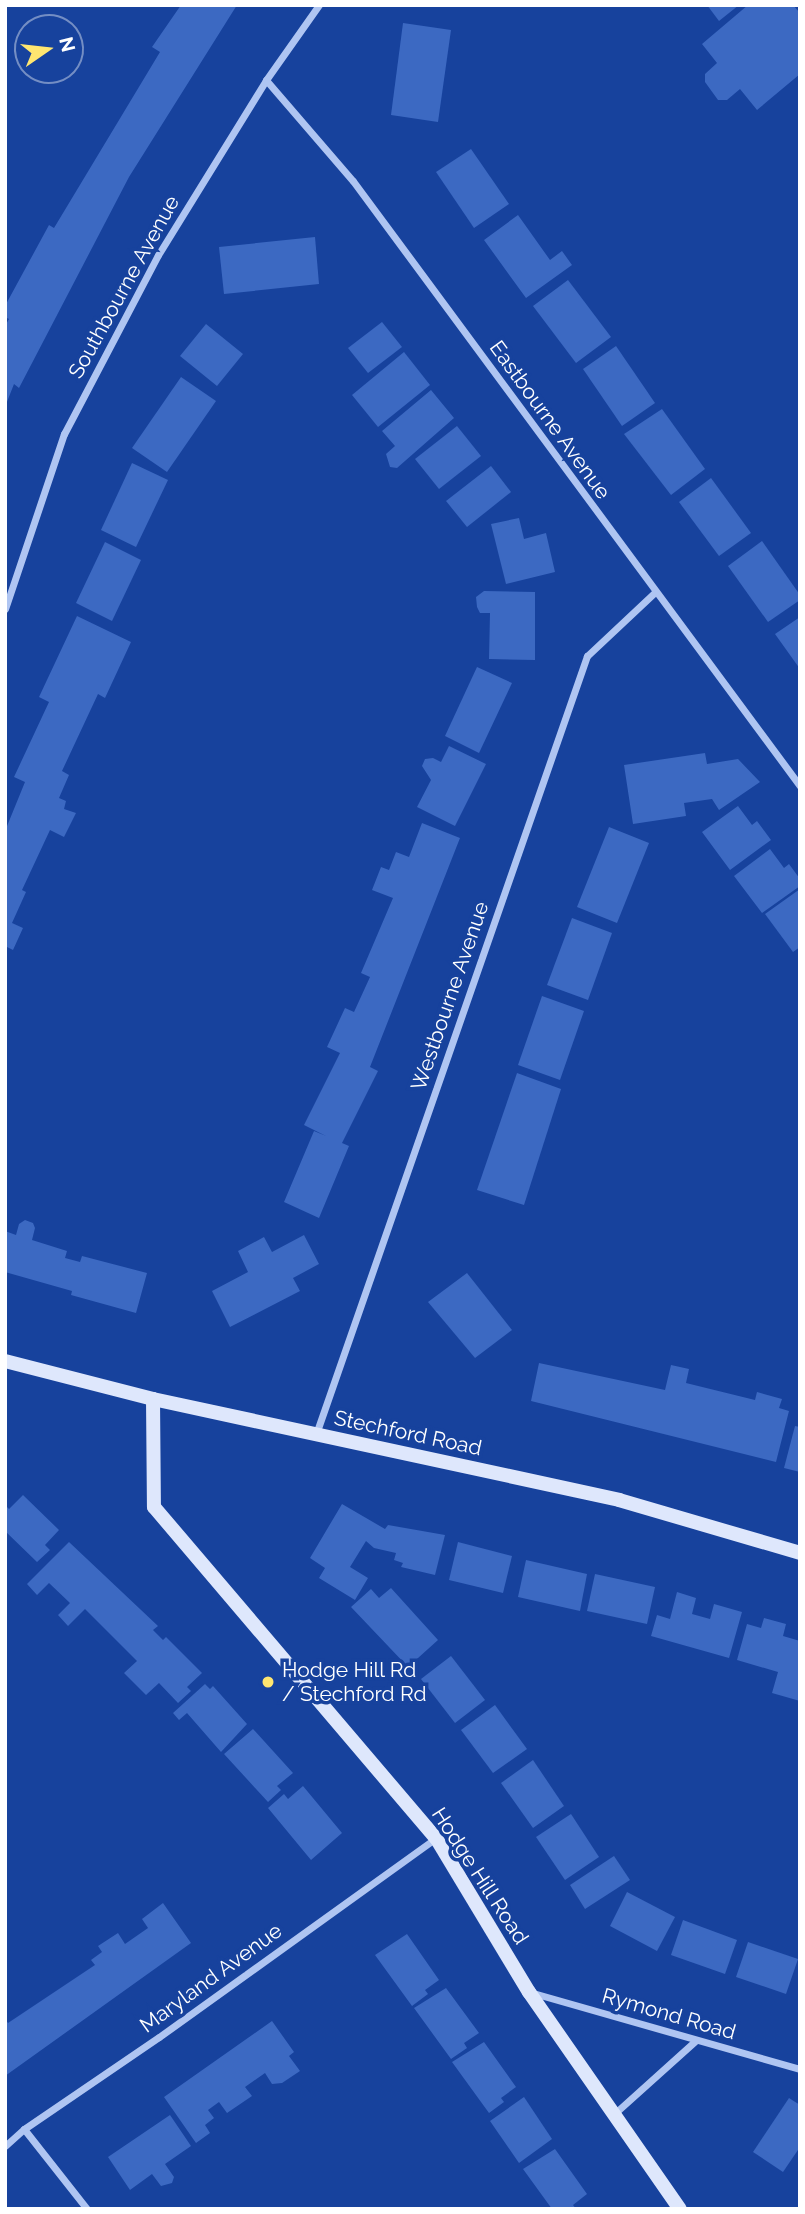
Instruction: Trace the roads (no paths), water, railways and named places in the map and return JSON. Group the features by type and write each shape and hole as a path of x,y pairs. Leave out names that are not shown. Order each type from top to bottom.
{"street":[{"name":"Southbourne Avenue","path":"5,609 64,434 158,255 266,80 319,5"},
{"name":"Eastbourne Avenue","path":"266,80 353,181 654,593 800,786"},
{"name":"Westbourne Avenue","path":"316,1435 587,656 654,593"},
{"name":"Stechford Road","path":"5,1361 153,1399 619,1500 800,1553"},
{"name":"Hodge Hill Road","path":"153,1399 154,1507 436,1838 529,1992 680,2209"},
{"name":"Maryland Avenue","path":"5,2146 24,2129 159,2038 436,1838"},
{"name":"Rymond Road","path":"529,1992 800,2069"},
{"path":"614,2114 695,2041"},
{"path":"24,2129 87,2209"}],"place":[{"name":"Hodge Hill Rd / Stechford Rd","path":"268,1682"}]}
